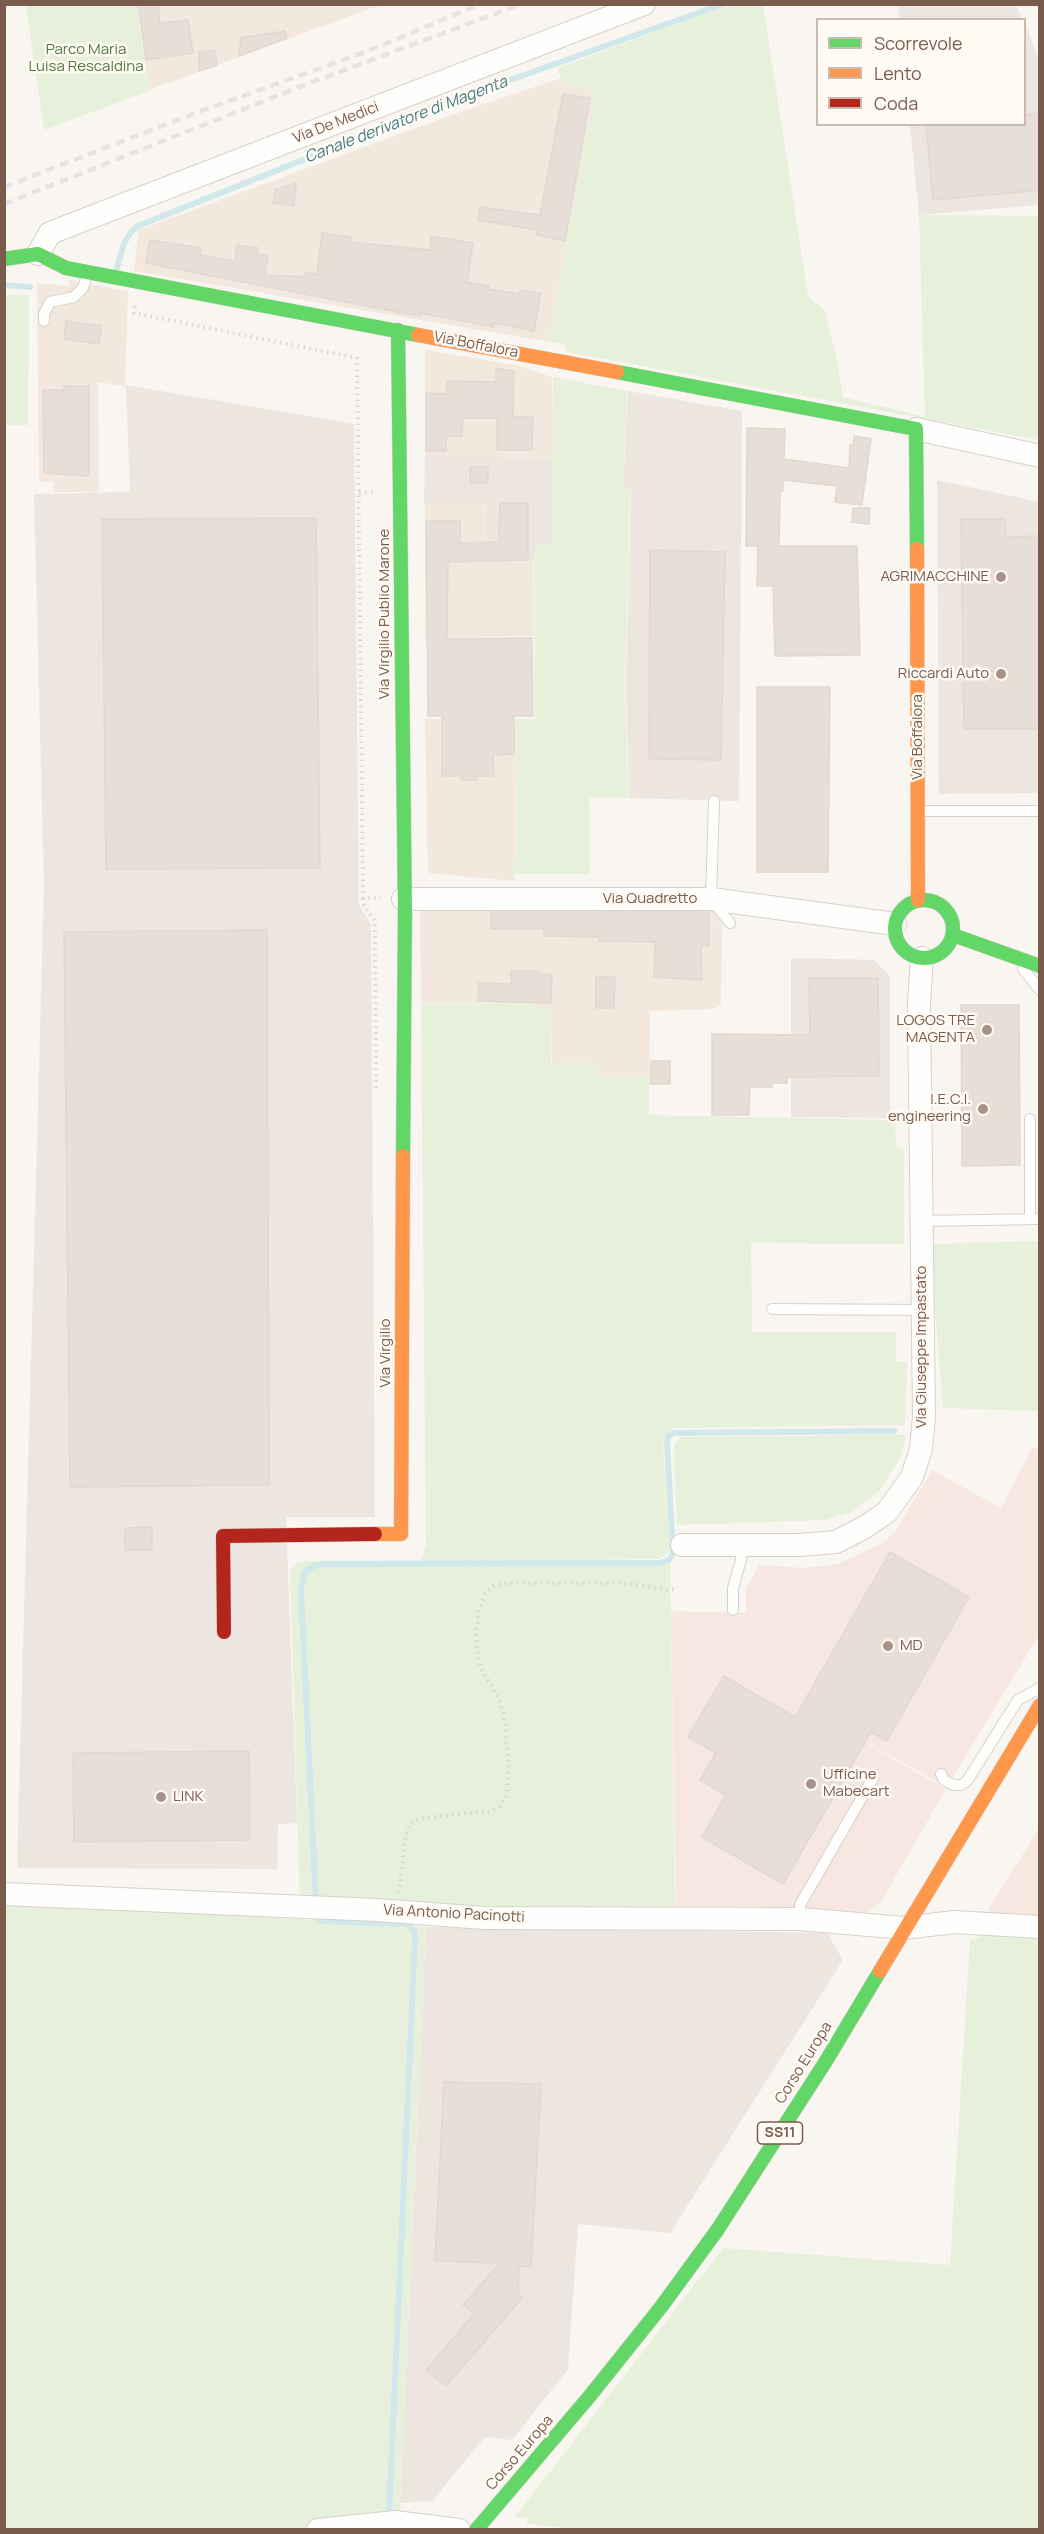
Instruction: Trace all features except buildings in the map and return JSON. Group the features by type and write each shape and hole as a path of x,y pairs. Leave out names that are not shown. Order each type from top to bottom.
{"street":[{"name":"Via De Medici","path":"38,254 51,233 644,4"},
{"path":"4,259 38,254"},
{"name":"Via Boffalora","path":"38,254 66,268 916,429 1040,456"},
{"name":"Via Virgilio Publio Marone","path":"398,330 403,899"},
{"name":"Via Boffalora","path":"916,429 918,900"},
{"name":"Via Quadretto","path":"403,899 711,899 895,924"},
{"name":"Via Virgilio","path":"224,1632 223,1536 401,1534 403,899"},
{"path":"918,900 930,900 945,908 953,923 953,935 948,946 939,954 922,958 911,955 899,945 895,934 898,914 904,907 918,900"},
{"path":"953,935 1040,966"},
{"name":"Via Giuseppe Impastato","path":"682,1545 836,1542 887,1512 912,1477 921,1449 924,1417 919,1003 922,958"},
{"name":"Corso Europa","path":"476,2529 589,2397 662,2307 718,2229 826,2061 1040,1705"},
{"name":"Via Antonio Pacinotti","path":"4,1894 484,1918 800,1919 904,1928 954,1922 1040,1927"},
{"path":"318,2529 395,2522 459,2529"}],"lane":[{"path":"44,321 44,314 50,302 74,297 79,293 88,272"},
{"path":"714,801 711,899 730,923"},
{"path":"918,812 1040,811"},
{"path":"1011,956 1040,990"},
{"path":"922,1221 1035,1219 1030,1119"},
{"path":"772,1310 922,1310"},
{"path":"733,1610 733,1588 741,1560 742,1545"},
{"path":"941,1774 944,1780 953,1785 961,1785 967,1781 1018,1700 1040,1688"},
{"path":"800,1919 800,1905 873,1778"}],"path":[{"path":"138,281 134,314 357,358 363,898 403,899"},
{"path":"397,1912 404,1846 409,1825 416,1820 428,1817 491,1811 500,1806 506,1797 509,1786 509,1768 504,1717 499,1699 482,1670 478,1657 476,1635 479,1611 485,1594 494,1586 504,1582 628,1583 658,1589 677,1589"}],"shaded area":[{"path":"138,5 380,5 149,90"},
{"path":"898,5 1016,5 1022,18 900,18"},
{"path":"1026,26 1039,61 1039,205 919,215 910,126 1026,126"},
{"path":"561,78 571,85 589,89 594,95 549,342 134,271 139,230 449,116"},
{"path":"69,280 128,291 125,386 98,382 99,492 53,492 54,482 39,482 37,283 69,286"},
{"path":"425,350 516,365 552,377 553,458 425,456"},
{"path":"126,385 354,424 359,905 371,924 375,1517 286,1517 297,1823 278,1824 277,1869 17,1868 44,887 34,494 130,492"},
{"path":"628,391 742,411 739,801 629,798 626,681 631,489 623,488"},
{"path":"425,456 553,458 552,546 536,545 534,561 461,563 461,542 486,541 485,503 424,504"},
{"path":"937,480 1039,502 1039,793 939,794"},
{"path":"484,503 486,541 461,542 461,563 533,561 534,636 425,638 425,504"},
{"path":"425,719 517,719 516,846 513,874 515,881 428,873"},
{"path":"713,910 722,926 721,1005 714,1009 650,1011 649,1076 597,1076 597,1063 552,1064 552,1011 538,1010 538,1003 421,1003 420,911"},
{"path":"791,958 874,960 890,976 890,1118 791,1117"},
{"path":"1032,1448 1039,1449 1039,1635 947,1787 825,1720 946,1789 881,1902 862,1916 676,1911 671,1611 746,1613 746,1589 759,1565 804,1568 837,1564 881,1544 894,1533 932,1470 1001,1508"},
{"path":"1039,1828 1039,1917 985,1915"},
{"path":"426,1927 827,1933 843,1960 670,2233 578,2224 568,2369 512,2440 485,2437 432,2501 400,2503"}],"green space":[{"name":"Parco Maria Luisa Rescaldina","path":"36,4 137,5 149,91 44,130 26,6"},
{"path":"727,5 763,5 808,296 825,311 843,397 925,417 919,215 1039,216 1039,440 567,352 564,344 549,342 594,95 589,89 571,85 561,78 558,68"},
{"path":"5,295 29,295 28,425 5,425"},
{"path":"553,377 627,391 623,488 630,489 625,681 628,798 589,797 590,874 513,874 517,845 517,719 535,719 534,561 536,545 552,545"},
{"path":"538,1003 538,1010 552,1010 551,1064 597,1063 597,1076 649,1076 649,1115 894,1120 897,1147 904,1149 904,1244 751,1243 752,1332 896,1332 896,1362 907,1362 905,1425 672,1428 664,1436 663,1447 670,1550 665,1556 658,1559 467,1561 670,1562 675,1911 300,1904 290,1570 297,1563 309,1561 421,1561 426,1545 421,1004"},
{"path":"1039,1241 1039,1411 943,1408 930,1244"},
{"path":"906,1435 900,1458 879,1491 851,1512 825,1520 677,1525 674,1453 675,1443 680,1437"},
{"path":"4,1901 426,1927 400,2503 403,2529 5,2529"},
{"path":"991,1933 1039,1936 1039,2529 589,2530 527,2524 527,2518 515,2517 723,2248 950,2265 970,1940"}],"waterway":[{"name":"Canale derivatore di Magenta","path":"117,268 124,243 138,226 443,104 723,4"},
{"name":"Canale derivatore di Magenta","path":"4,285 30,287"},
{"path":"316,1904 301,1590 304,1574 309,1568 321,1564 661,1563 669,1560 673,1553 668,1436 674,1433 894,1431"},
{"path":"316,1917 321,1921 407,1924 414,1930 415,1938 389,2513"}],"railway":[{"path":"4,187 201,111 368,51 480,4"},
{"path":"4,204 307,84 521,4"}],"traffic: fast":[{"path":"4,259 38,254 66,268 418,335"},
{"path":"398,330 405,913 403,1156"},
{"path":"617,372 916,429 917,549"},
{"path":"918,900 930,900 945,908 953,923 953,929 953,935 945,950 930,958 918,958 903,950 895,935 895,923 903,908 918,900"},
{"path":"953,935 1040,966"},
{"path":"476,2530 589,2397 661,2307 718,2229 826,2061 880,1971"}],"traffic: slow":[{"path":"418,335 617,372"},
{"path":"917,549 918,900"},
{"path":"375,1534 401,1534 403,1156"},
{"path":"880,1971 1040,1705"}],"traffic: jam":[{"path":"224,1632 223,1536 375,1534"}],"place":[{"name":"AGRIMACCHINE","path":"1001,577"},
{"name":"Riccardi Auto","path":"1001,674"},
{"name":"LOGOS TRE MAGENTA","path":"987,1030"},
{"name":"I.E.C.I. engineering","path":"983,1109"},
{"name":"MD","path":"888,1646"},
{"name":"Ufficine Mabecart","path":"811,1784"},
{"name":"LINK","path":"161,1797"}]}
